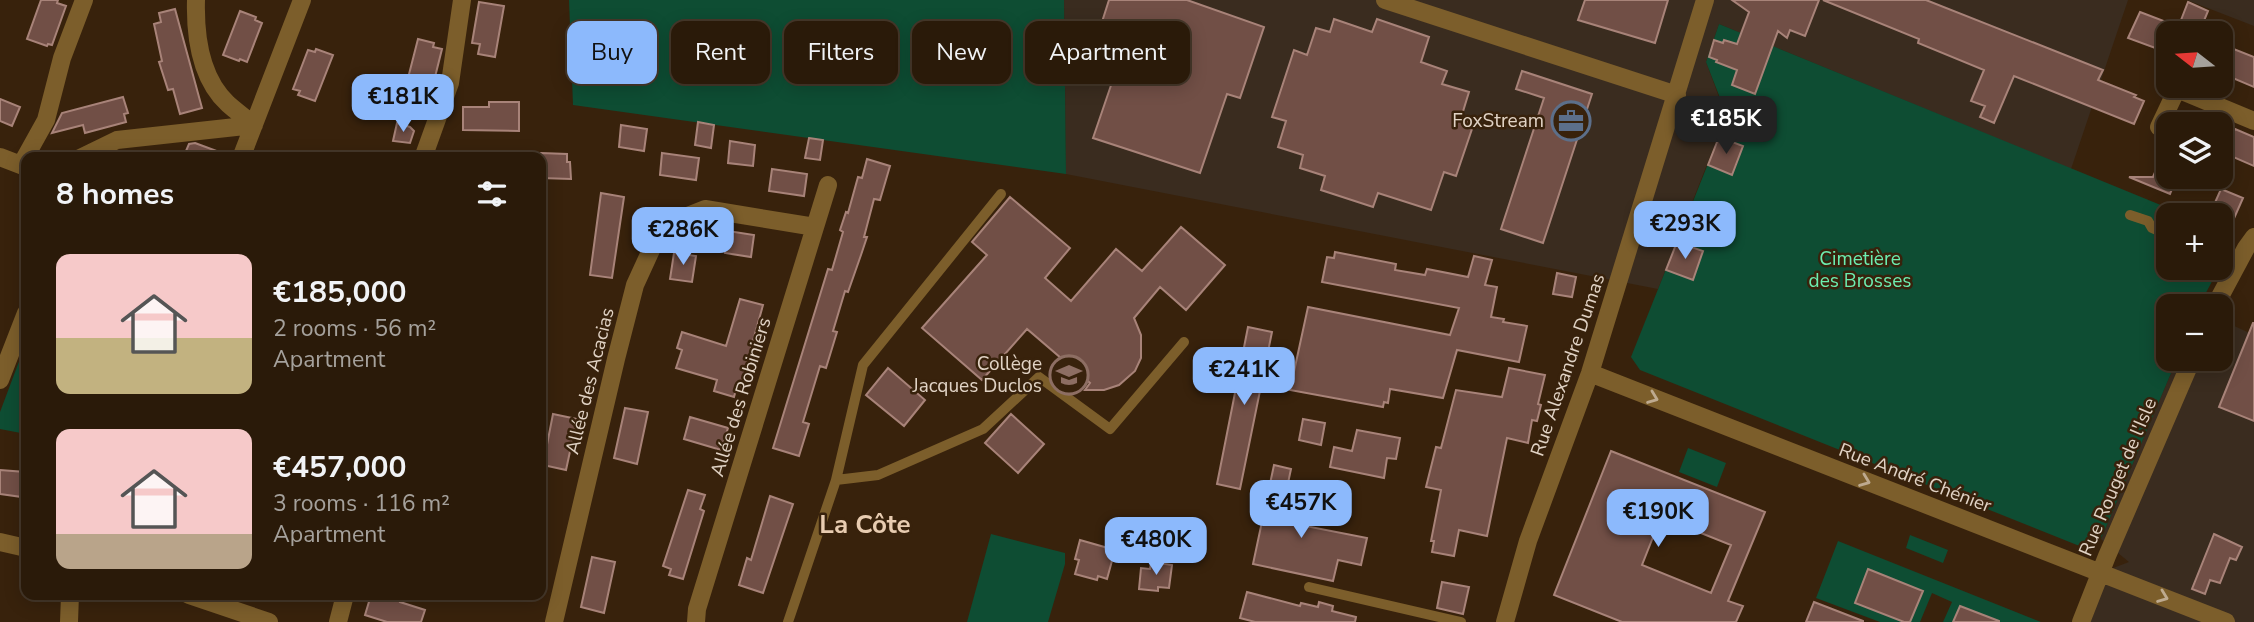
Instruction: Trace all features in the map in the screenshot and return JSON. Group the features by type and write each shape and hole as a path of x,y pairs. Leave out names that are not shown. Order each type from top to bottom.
{"street":[{"path":"31,152 46,120 62,58 85,0"},
{"path":"196,0 195,23 204,70 226,102 254,125"},
{"path":"243,152 302,0"},
{"path":"425,152 450,83 462,0"},
{"path":"1385,0 1677,95"},
{"name":"Rue Alexandre Dumas","path":"1505,622 1528,541 1590,373 1705,0"},
{"path":"2166,112 2177,89 2232,112"},
{"path":"2233,112 2254,121"},
{"path":"92,152 117,140 254,125"},
{"path":"0,157 21,165"},
{"name":"Allée des Robiniers","path":"696,622 697,609 828,184"},
{"name":"Allée des Acacias","path":"555,622 612,372 635,285 662,226 705,209 815,227"},
{"path":"2222,294 2251,246"},
{"path":"0,380 21,326"},
{"name":"Rue Rouget de l'Isle","path":"2081,622 2187,371"},
{"name":"Rue André Chénier","path":"1590,373 2226,622"},
{"path":"0,542 21,547"},
{"path":"69,622 70,600"},
{"path":"204,600 269,622"},
{"path":"338,622 344,600"}],"lane":[{"path":"788,622 836,480 863,365 1001,194"},
{"path":"2130,215 2148,221 2156,230"},
{"path":"836,480 878,475 983,429 1040,377 1110,429 1184,342"},
{"path":"1309,587 1461,622"}],"shaded area":[{"path":"1064,0 2128,0 2071,169 1719,24 1706,62 1726,116 1658,289 1066,174 1065,84 1190,84 1190,21 1064,21"},
{"path":"2187,0 2254,0 2254,26"},
{"path":"2233,325 2254,335 2254,622 2080,622 2100,573 2129,562 2101,539 2172,371 2233,371"}],"green space":[{"path":"569,0 1064,0 1064,21 1025,21 1025,84 1065,84 1066,174 573,105 572,84 657,84 657,21 570,21"},
{"name":"Cimetière des Brosses","path":"1719,24 2156,203 2156,280 2213,280 2205,294 2156,294 2156,371 2172,371 2101,539 2082,547 1640,370 1631,357 1727,116 1706,62"},
{"path":"21,356 21,433 0,429 0,412"},
{"path":"1688,448 1726,463 1717,487 1679,472"},
{"path":"991,534 1065,553 1065,564 1048,622 967,622"},
{"path":"1910,535 1948,550 1943,563 1906,548"},
{"path":"1838,541 2041,622 1943,622 1952,602 1932,593 1920,622 1880,622 1816,598"}],"building":[{"path":"41,0 58,0 57,3 66,6 52,45 47,46 27,39"},
{"path":"1109,0 1187,0 1264,27 1240,98 1227,94 1200,173 1093,138 1111,84 1190,84 1190,21 1102,21"},
{"path":"1585,0 1668,0 1655,43 1578,20"},
{"path":"1732,0 1819,0 1805,36 1790,30 1787,38 1778,31 1755,94 1732,85 1737,70 1709,57 1714,40 1737,44 1749,12"},
{"path":"1823,0 1926,0 2103,70 2098,80 2136,95 2134,97 2144,101 2134,124 2014,76 1994,123 1980,117 1985,106 1971,101 1984,70 1918,43 1919,39"},
{"path":"479,2 504,6 495,57 478,54 480,44 472,43"},
{"path":"2188,2 2208,11 2204,21 2181,21"},
{"path":"175,9 202,108 180,114 173,89 168,90 159,62 162,61 154,24 161,22 159,13"},
{"path":"240,11 256,17 255,20 262,23 247,62 223,55"},
{"path":"2140,12 2164,21 2156,21 2156,48 2128,38"},
{"path":"1334,19 1372,32 1377,19 1429,37 1421,62 1447,71 1442,84 1469,92 1461,118 1474,123 1456,176 1444,172 1431,210 1378,193 1373,207 1321,190 1325,176 1300,168 1303,155 1278,147 1286,121 1272,117 1294,50 1307,55 1316,28 1330,32"},
{"path":"418,39 434,43 433,47 442,49 432,89 407,82"},
{"path":"316,49 333,55 315,101 298,95 300,91 293,89 308,50 315,52"},
{"path":"2233,49 2254,57 2254,87 2233,78"},
{"path":"1522,71 1592,94 1543,243 1501,229 1544,98 1516,89"},
{"path":"123,97 128,113 124,114 126,122 85,133 83,125 52,133 62,113"},
{"path":"0,99 20,107 12,126 0,121"},
{"path":"489,102 519,102 519,131 463,130 463,107 489,107"},
{"path":"698,122 714,125 711,148 695,145"},
{"path":"397,123 414,131 410,143 393,141"},
{"path":"621,125 647,129 644,151 619,147"},
{"path":"2235,129 2254,137 2254,166 2233,157"},
{"path":"1719,137 1743,146 1732,175 1708,165"},
{"path":"809,138 823,140 820,160 805,158"},
{"path":"730,141 755,145 753,166 728,163"},
{"path":"195,143 219,152 186,152 189,144"},
{"path":"546,153 567,154 571,179 546,178"},
{"path":"662,153 699,158 696,180 660,175"},
{"path":"867,159 890,166 880,200 874,199 864,237 867,237 848,292 845,291 826,368 820,366 803,422 809,424 799,456 773,448 828,269 832,270 843,232 840,230"},
{"path":"772,169 807,174 804,196 769,191"},
{"path":"2156,170 2156,188 2129,177 2153,177"},
{"path":"2158,189 2172,189 2170,194"},
{"path":"2221,189 2243,198 2233,221 2233,203 2215,203"},
{"path":"601,193 624,197 612,278 590,275"},
{"path":"1010,197 1070,248 1045,278 1071,301 1116,249 1142,271 1181,227 1225,265 1186,310 1160,287 1134,318 1141,335 1141,358 1135,371 1119,385 1104,390 1085,390 1090,383 1027,329 982,380 922,328 987,255 972,242"},
{"path":"728,231 754,235 751,257 725,253"},
{"path":"1677,242 1703,251 1693,280 1666,270"},
{"path":"1335,252 1396,264 1395,270 1425,275 1427,269 1468,277 1474,256 1492,260 1485,285 1497,287 1491,317 1527,326 1519,362 1457,350 1443,398 1390,389 1388,403 1384,402 1383,407 1290,390 1308,307 1450,335 1459,308 1322,282 1327,257 1334,258"},
{"path":"674,253 696,256 692,282 670,279"},
{"path":"1557,273 1576,277 1572,297 1553,294"},
{"path":"740,299 763,305 740,388 737,386 734,397 714,391 717,380 676,368 682,350 677,348 682,332 726,346"},
{"path":"2254,323 2254,421 2219,407"},
{"path":"1248,327 1272,332 1240,489 1217,484"},
{"path":"888,368 925,400 904,426 866,395"},
{"path":"1509,368 1545,375 1537,421 1532,420 1528,443 1507,438 1487,536 1459,530 1454,556 1432,552 1434,541 1431,541 1441,490 1426,487 1436,447 1441,448 1456,390 1502,397"},
{"path":"625,408 648,412 637,464 614,458"},
{"path":"553,414 577,419 566,470 546,466 546,450"},
{"path":"1011,414 1044,444 1018,473 985,443"},
{"path":"690,417 728,428 721,450 684,439"},
{"path":"1303,419 1325,423 1321,445 1299,440"},
{"path":"1357,430 1400,438 1396,459 1387,458 1384,478 1330,467 1334,447 1352,451"},
{"path":"1611,451 1765,512 1728,601 1743,606 1736,622 1622,622 1554,595","holes":["1661,517 1731,545 1711,593 1642,565"]},
{"path":"1274,465 1291,469 1280,521 1367,538 1361,565 1338,560 1333,581 1253,564"},
{"path":"0,470 21,472 21,497 0,494"},
{"path":"688,490 705,495 700,509 704,511 683,579 669,575 671,569 663,566"},
{"path":"770,496 793,504 763,593 739,585 747,558 751,560"},
{"path":"2214,534 2242,547 2236,560 2230,558 2220,583 2210,580 2205,594 2192,589"},
{"path":"1080,540 1115,550 1107,579 1098,576 1097,580 1075,574 1079,560 1075,559"},
{"path":"592,557 615,562 604,613 581,607"},
{"path":"1151,562 1172,565 1169,588 1158,587 1158,591 1139,589 1141,568 1150,569"},
{"path":"1868,569 1923,591 1910,622 1855,603"},
{"path":"1442,582 1469,587 1463,614 1437,608"},
{"path":"1247,592 1300,606 1301,603 1318,607 1319,602 1333,606 1332,611 1356,617 1355,622 1255,622 1240,618"},
{"path":"370,600 401,600 425,610 421,622 387,622 365,615"},
{"path":"1814,602 1863,621 1863,622 1806,622"},
{"path":"1960,606 1999,621 1999,622 1953,622"}],"place":[{"name":"FoxStream","path":"1571,121"},
{"name":"Collège Jacques Duclos","path":"1069,375"}],"district":[{"name":"La Côte","path":"865,524"}]}
